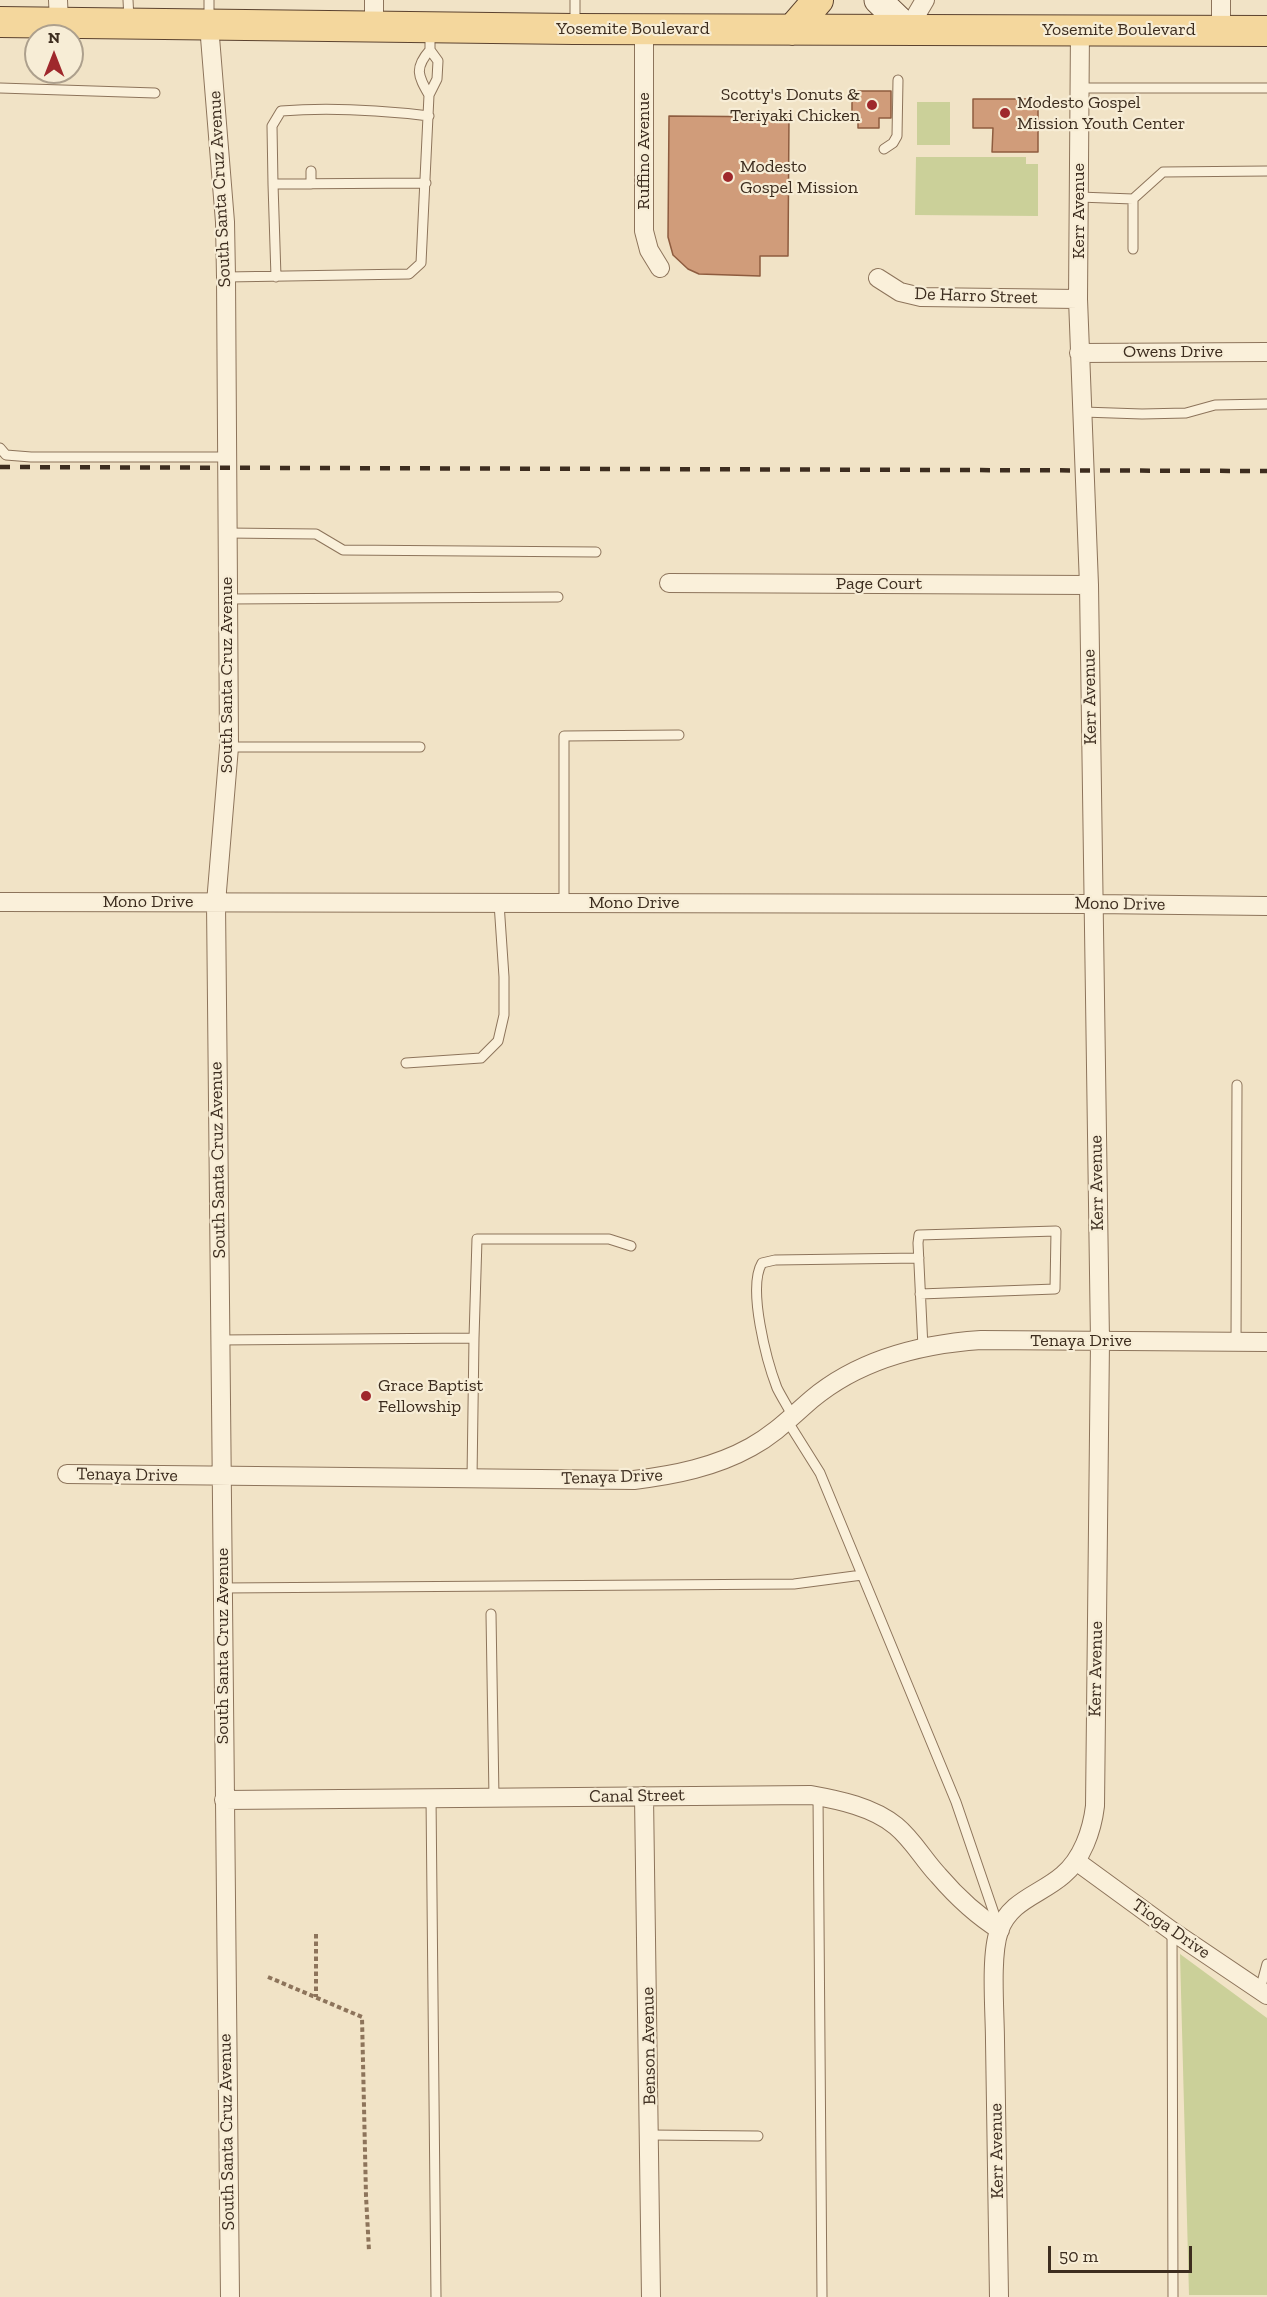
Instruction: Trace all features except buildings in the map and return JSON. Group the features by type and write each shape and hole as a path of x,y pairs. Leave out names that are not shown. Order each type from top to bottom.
{"main road":[{"path":"792,30 818,0"},
{"path":"878,0 908,29"},
{"name":"Yosemite Boulevard","path":"0,22 58,11 374,13 430,38 574,29 1267,30"}],"street":[{"path":"908,29 924,0"},
{"path":"1221,0 1221,30"},
{"name":"South Santa Cruz Avenue","path":"209,13 225,222 226,277 229,747 216,903 230,2297"},
{"name":"Kerr Avenue","path":"999,2297 995,1993 996,1951 1000,1930 1016,1905 1064,1874 1076,1861 1089,1833 1095,1806 1100,1341 1089,585 1078,299 1080,29"},
{"name":"Ruffino Avenue","path":"644,30 644,231 649,250 660,268"},
{"name":"De Harro Street","path":"878,278 900,292 921,297 1078,299"},
{"name":"Owens Drive","path":"1079,353 1267,352"},
{"name":"Page Court","path":"669,583 1089,585"},
{"name":"Mono Drive","path":"0,902 1267,906"},
{"name":"Tenaya Drive","path":"67,1474 634,1480 668,1476 729,1458 751,1447 790,1419 813,1398 849,1375 875,1362 948,1342 981,1340 1267,1342"},
{"name":"Benson Avenue","path":"644,1796 651,2297"},
{"name":"Canal Street","path":"224,1800 818,1796 840,1800 859,1807 895,1825 956,1896 1000,1930"},
{"name":"Tioga Drive","path":"1076,1861 1172,1931 1263,1993"}],"lane":[{"path":"574,29 575,0"},
{"path":"226,277 410,274 421,263 429,95 437,79 438,61 430,38"},
{"path":"429,95 419,78 420,61 430,38"},
{"path":"884,149 893,143 897,136 898,80"},
{"path":"0,88 155,93"},
{"path":"1080,88 1267,88"},
{"path":"276,277 272,126 281,111 311,108 371,109 429,116"},
{"path":"311,108 311,120"},
{"path":"371,109 371,121"},
{"path":"339,121 340,110"},
{"path":"311,171 311,184"},
{"path":"1079,197 1133,199 1163,172 1267,171"},
{"path":"339,172 339,184"},
{"path":"273,184 339,184 369,179 426,183"},
{"path":"1133,199 1133,249"},
{"path":"1083,412 1142,414 1186,412 1215,405 1267,404"},
{"path":"0,448 6,455 31,457 227,457"},
{"path":"227,533 316,534 343,550 596,552"},
{"path":"228,599 558,597"},
{"path":"564,903 564,736 679,735"},
{"path":"229,747 420,747"},
{"path":"406,1063 481,1058 498,1041 504,1015 499,903"},
{"path":"1236,1342 1237,1085"},
{"path":"920,1294 1055,1289 1056,1231 919,1235 919,1258 920,1294 922,1348"},
{"path":"472,1478 477,1239 609,1239 631,1246"},
{"path":"919,1258 775,1260 762,1263 757,1281 761,1334 777,1388 790,1419 820,1473 956,1802 1000,1930"},
{"path":"220,1340 474,1338"},
{"path":"223,1588 782,1584 816,1582 862,1575"},
{"path":"491,1614 494,1798"},
{"path":"818,1796 822,2297"},
{"path":"431,1797 436,2297"},
{"path":"1172,1931 1173,2297"},
{"path":"1263,1993 1267,1964"},
{"path":"650,2135 758,2136"}],"path":[{"path":"316,1934 316,1997"},
{"path":"268,1977 362,2017 369,2251"}],"green space":[{"path":"917,102 950,102 950,145 917,145"},
{"path":"916,157 1026,157 1026,164 1038,164 1038,216 915,215"},
{"path":"1180,1954 1267,2018 1267,2295 1189,2295"}],"railway":[{"path":"0,467 1267,471"}],"place":[{"name":"Scotty's Donuts & Teriyaki Chicken","path":"872,105"},
{"name":"Modesto Gospel Mission Youth Center","path":"1005,113"},
{"name":"Modesto Gospel Mission","path":"728,177"},
{"name":"Grace Baptist Fellowship","path":"366,1396"}]}
